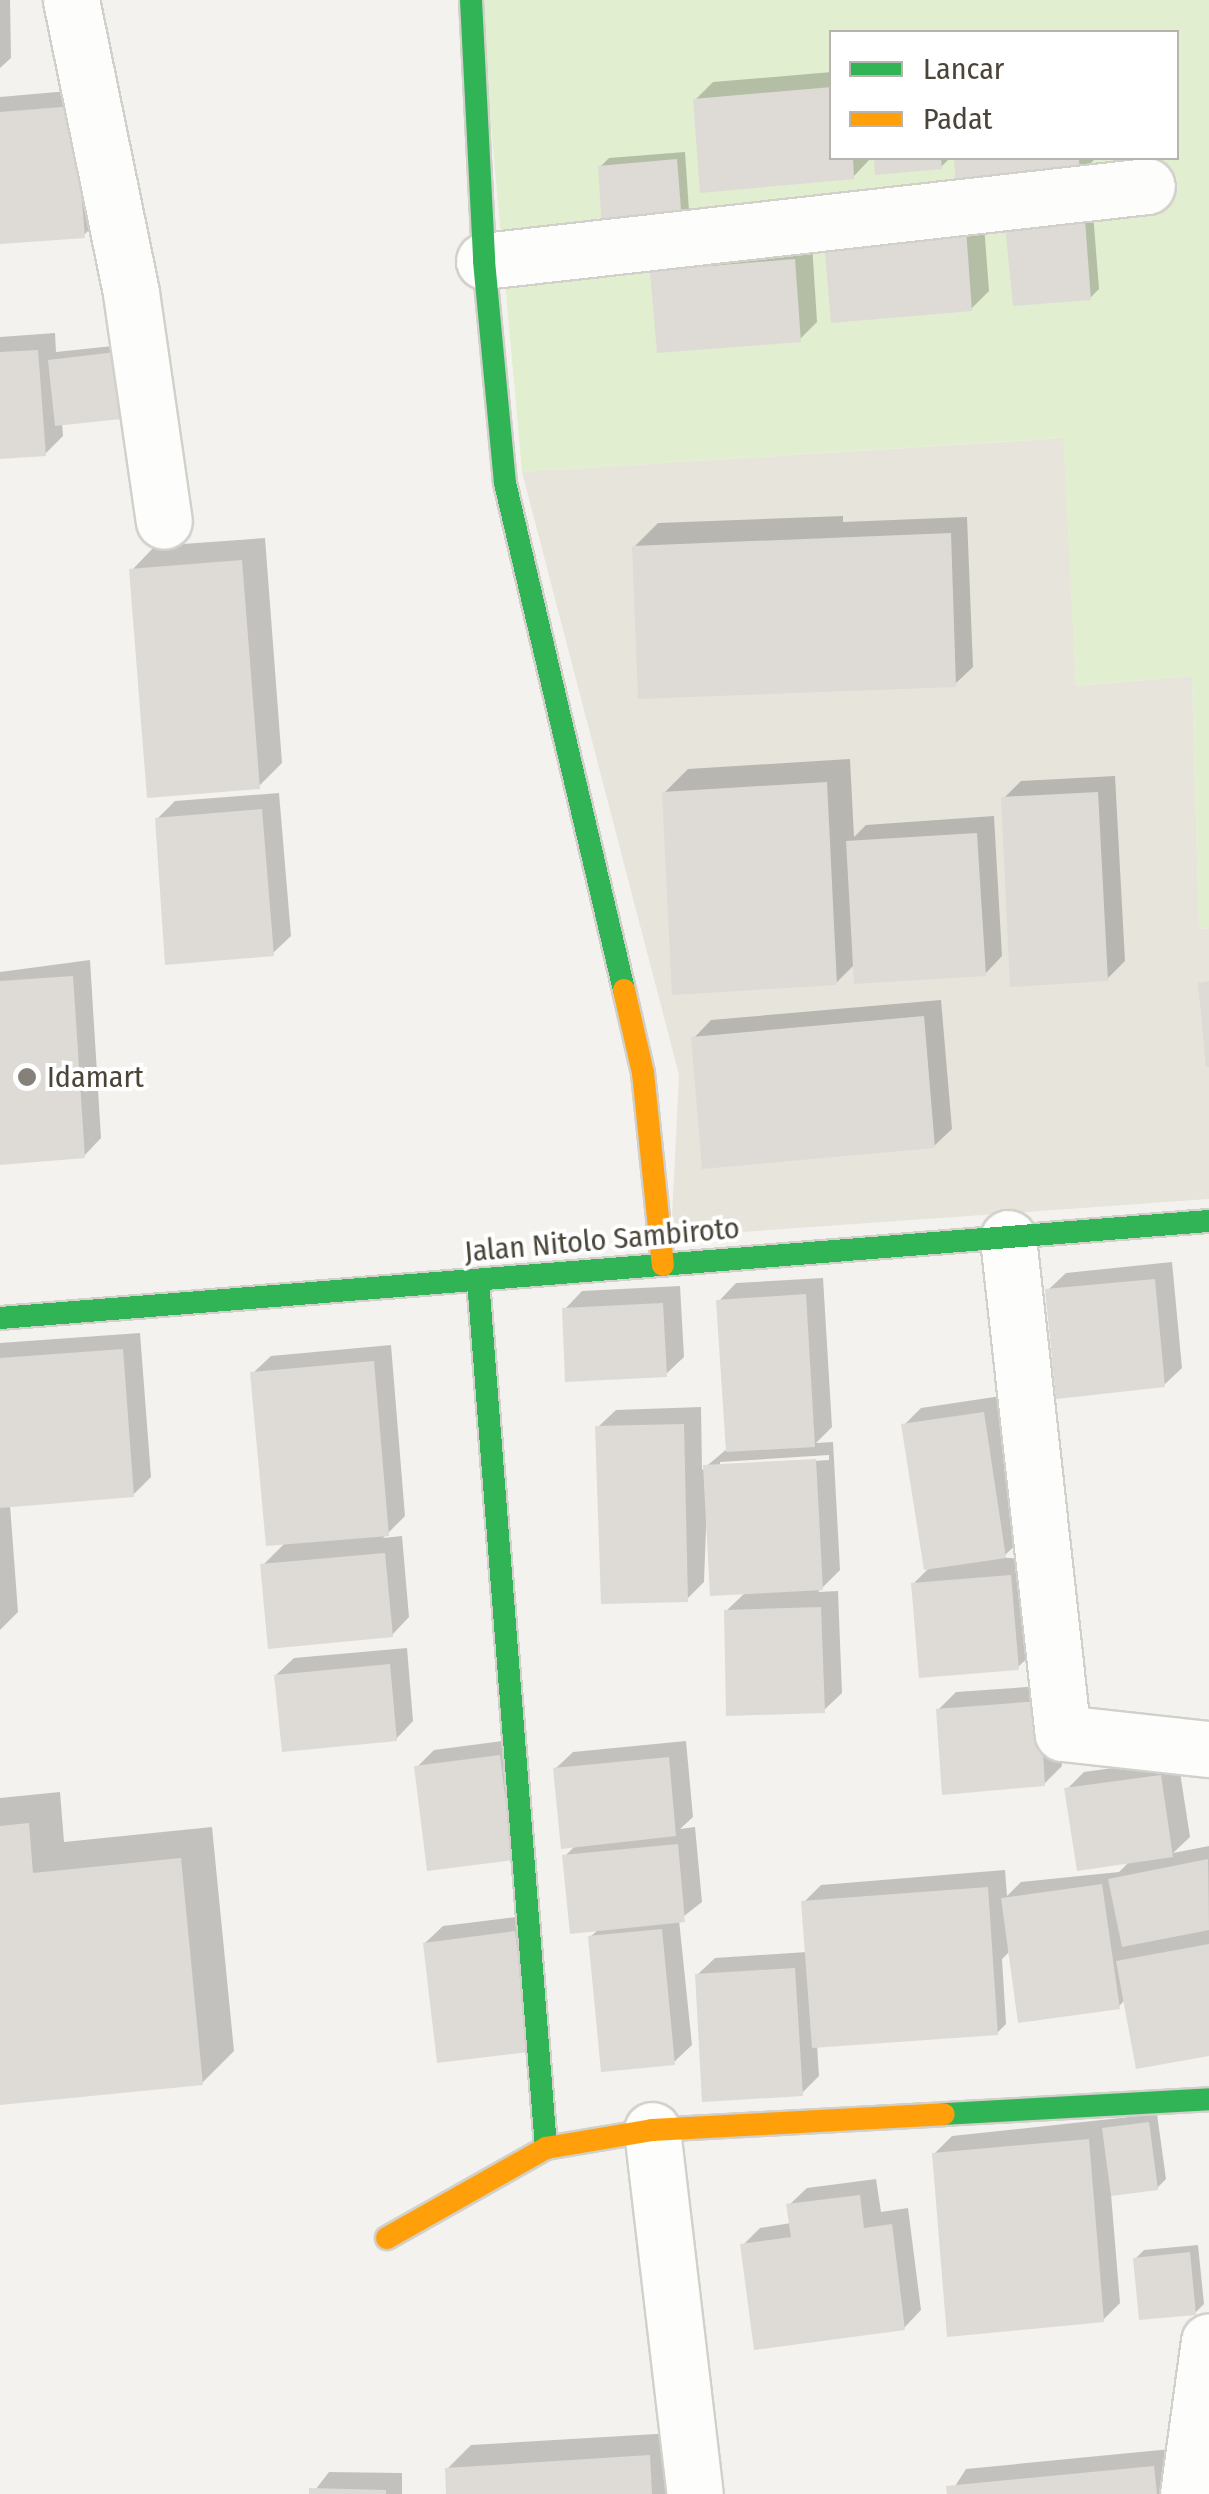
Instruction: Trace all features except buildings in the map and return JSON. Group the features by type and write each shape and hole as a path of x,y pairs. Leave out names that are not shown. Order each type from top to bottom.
{"street":[{"path":"71,0 131,293 164,521"},
{"path":"470,0 484,261 504,483 642,1074 663,1265"},
{"path":"484,261 1147,186"},
{"name":"Jalan Nitolo Sambiroto","path":"0,1318 1209,1222"},
{"path":"1008,1238 1064,1733 1209,1748"},
{"path":"478,1280 546,2148"},
{"path":"387,2238 546,2148 652,2130 1209,2099"},
{"path":"652,2130 695,2494"},
{"path":"1188,2494 1209,2341"}],"shaded area":[{"path":"1064,438 1076,686 1192,676 1199,929 1209,928 1209,1199 671,1237 679,1075 522,472"}],"green space":[{"path":"480,0 1209,0 1209,928 1199,929 1192,676 1076,686 1063,438 522,472"}],"traffic: fast":[{"path":"471,0 484,261 505,483 624,990"},
{"path":"0,1318 1209,1221"},
{"path":"478,1280 546,2148"},
{"path":"944,2114 1209,2099"}],"traffic: slow":[{"path":"624,990 643,1073 663,1265"},
{"path":"387,2238 546,2148 652,2130 944,2114"}],"place":[{"name":"Idamart","path":"27,1077"}]}
